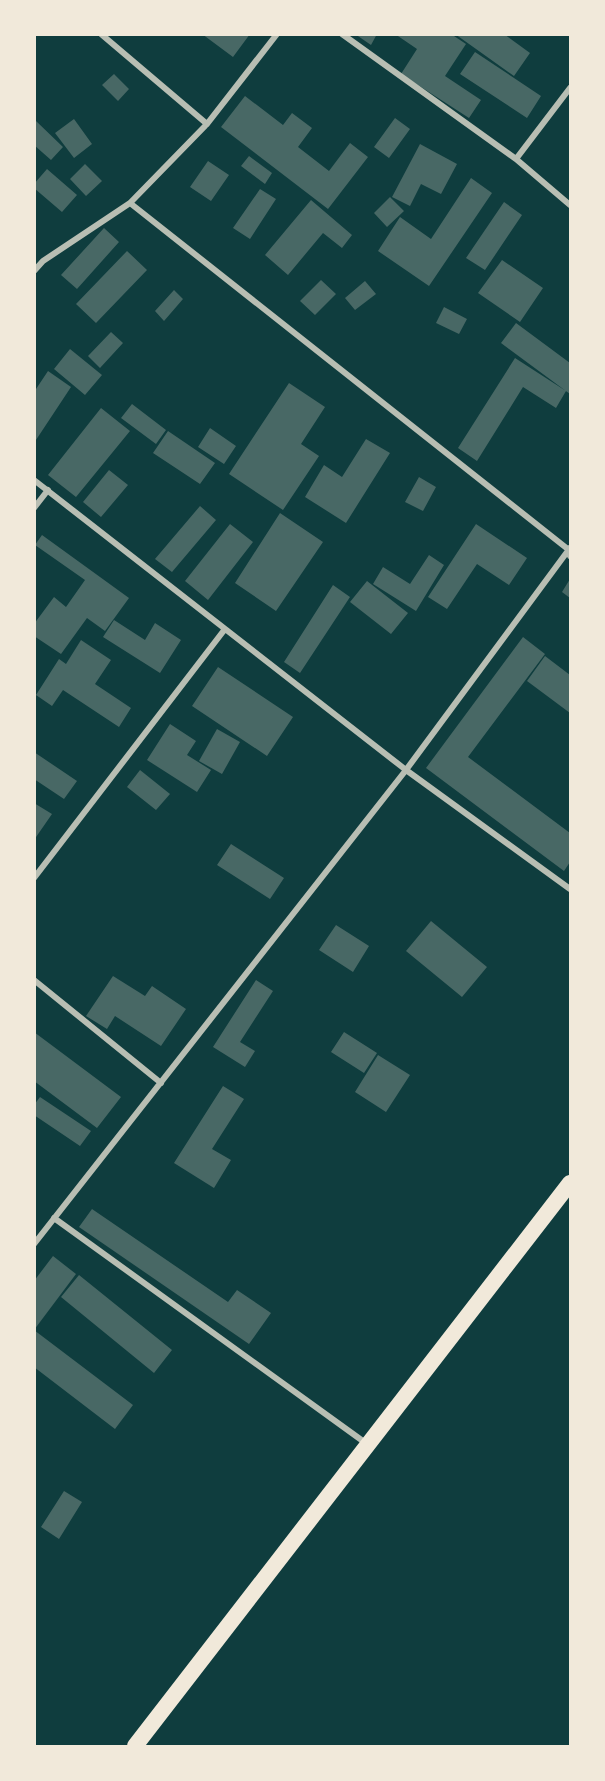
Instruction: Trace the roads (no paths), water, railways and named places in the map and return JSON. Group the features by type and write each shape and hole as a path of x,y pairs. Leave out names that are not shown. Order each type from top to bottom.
{"highway":[{"path":"135,1746 570,1183"}],"street":[{"path":"101,34 207,124"},
{"path":"34,271 43,261 130,203 207,124 277,34"},
{"path":"342,34 516,159 570,204"},
{"path":"516,159 570,87"},
{"path":"34,1245 406,770 570,551 130,203"},
{"path":"34,480 406,770 570,889"},
{"path":"34,507 48,490"},
{"path":"34,878 225,629"},
{"path":"34,981 161,1083"},
{"path":"54,1218 368,1444"}]}
